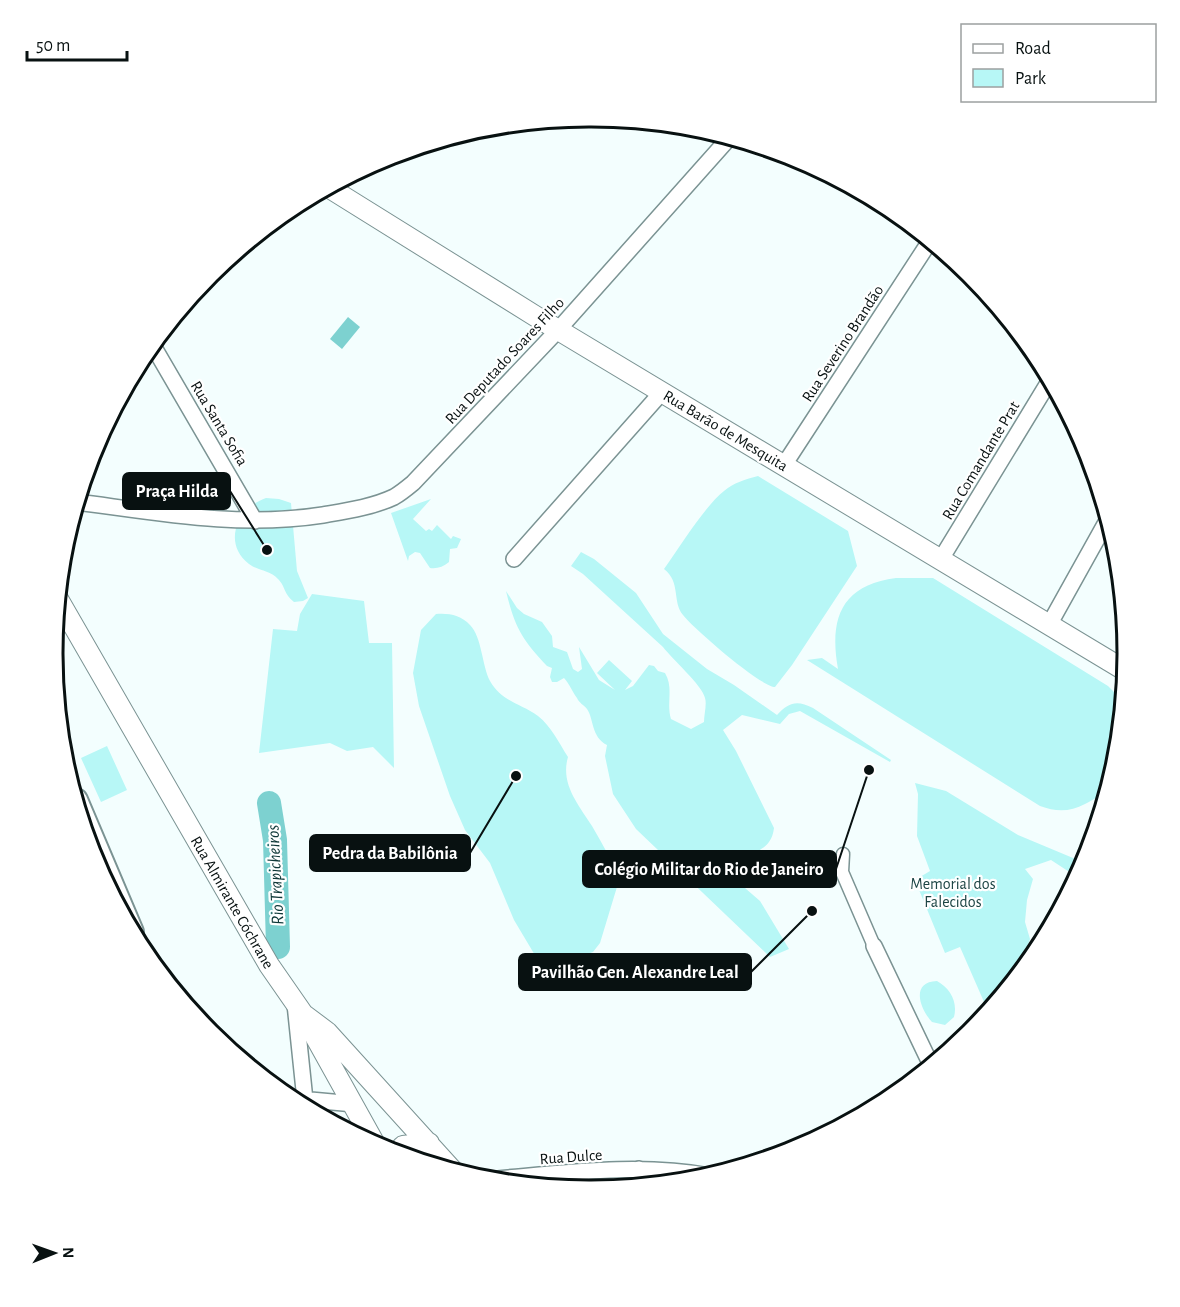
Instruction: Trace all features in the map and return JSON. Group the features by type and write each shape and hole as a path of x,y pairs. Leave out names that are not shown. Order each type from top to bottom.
{"street":[{"name":"Rua Deputado Soares Filho","path":"85,503 211,519 255,521 300,518 369,505 394,497 413,483 558,330 724,144"},
{"name":"Rua Barão de Mesquita","path":"336,192 558,330 1117,665"},
{"name":"Rua Severino Brandão","path":"784,465 926,247"},
{"name":"Rua Santa Sofia","path":"157,353 255,521"},
{"name":"Rua Comandante Prat","path":"941,559 1045,388"},
{"path":"514,559 662,392"},
{"path":"1049,625 1102,530"},
{"name":"Rua Almirante Cóchrane","path":"65,611 269,965 299,1009 327,1032 443,1160"},
{"path":"843,854 842,872 874,946 928,1058"},
{"path":"299,1009 305,1097"},
{"path":"299,1009 368,1131"},
{"path":"311,1100 354,1104"},
{"path":"403,1146 429,1143"},
{"path":"639,1169 647,1177"},
{"name":"Rua Dulce","path":"530,1177 639,1169 683,1172"}],"green space":[{"path":"758,476 848,531 857,566 775,687 756,678 743,668 713,644 683,615 673,580 664,569 716,498 731,486"},
{"path":"266,498 291,503 297,571 308,598 303,601 294,602 278,579 249,564 241,556 236,546 236,527 241,518 247,510"},
{"path":"431,499 413,519 426,531 429,529 432,531 437,525 451,539 453,536 461,539 457,548 450,549 449,562 435,568 430,568 420,553 415,552 409,556 408,561 391,513"},
{"path":"581,552 594,559 636,593 663,634 707,669 777,715 785,707 798,703 813,708 891,760 890,762 800,711 789,714 780,724 742,715 723,730 736,751 774,828 768,843 740,864 736,871 745,888 760,901 789,949 770,957 636,829 613,794 605,756 607,745 595,733 587,709 564,678 552,682 550,677 552,668 538,657 525,640 513,615 506,591 517,608 524,614 542,622 552,636 553,647 567,652 573,669 578,672 582,669 579,647 599,680 615,690 597,673 609,660 632,681 625,690 633,686 649,665 654,666 658,671 665,673 668,679 671,719 691,729 704,722 706,700 698,686 663,647 583,574 571,566"},
{"path":"896,578 933,578 1108,686 1115,693 1107,756 1097,797 1068,810 1040,806 807,660 822,658 838,669 836,635 843,607 862,588"},
{"path":"312,594 364,601 369,643 392,643 394,768 373,747 347,751 330,743 259,753 273,629 297,631 300,614"},
{"path":"436,614 455,615 470,625 477,637 487,675 495,688 506,698 543,720 568,757 566,767 572,794 620,877 600,943 593,952 580,957 539,962 514,920 490,863 465,830 450,796 419,706 413,673 421,630"},
{"path":"107,746 127,790 101,802 81,758"},
{"name":"Memorial dos Falecidos","path":"915,783 946,791 1018,835 1075,859 1070,872 1051,860 1025,869 1033,879 1027,900 1025,922 1030,939 1027,947 1008,974 984,1003 960,947 945,953 915,880 930,871 917,836 918,794"},
{"path":"937,981 946,987 955,1006 954,1017 945,1025 932,1022 921,1004 920,991 923,986"}],"shaded area":[{"path":"348,317 360,327 342,349 330,339"}],"waterway":[{"name":"Rio Trapicheiros","path":"269,803 275,840 278,947"}],"place":[{"name":"Praça Hilda","path":"267,550"},
{"name":"Colégio Militar do Rio de Janeiro","path":"869,770"},
{"name":"Pedra da Babilônia","path":"516,776"},
{"name":"Pavilhão Gen. Alexandre Leal","path":"812,911"}]}
